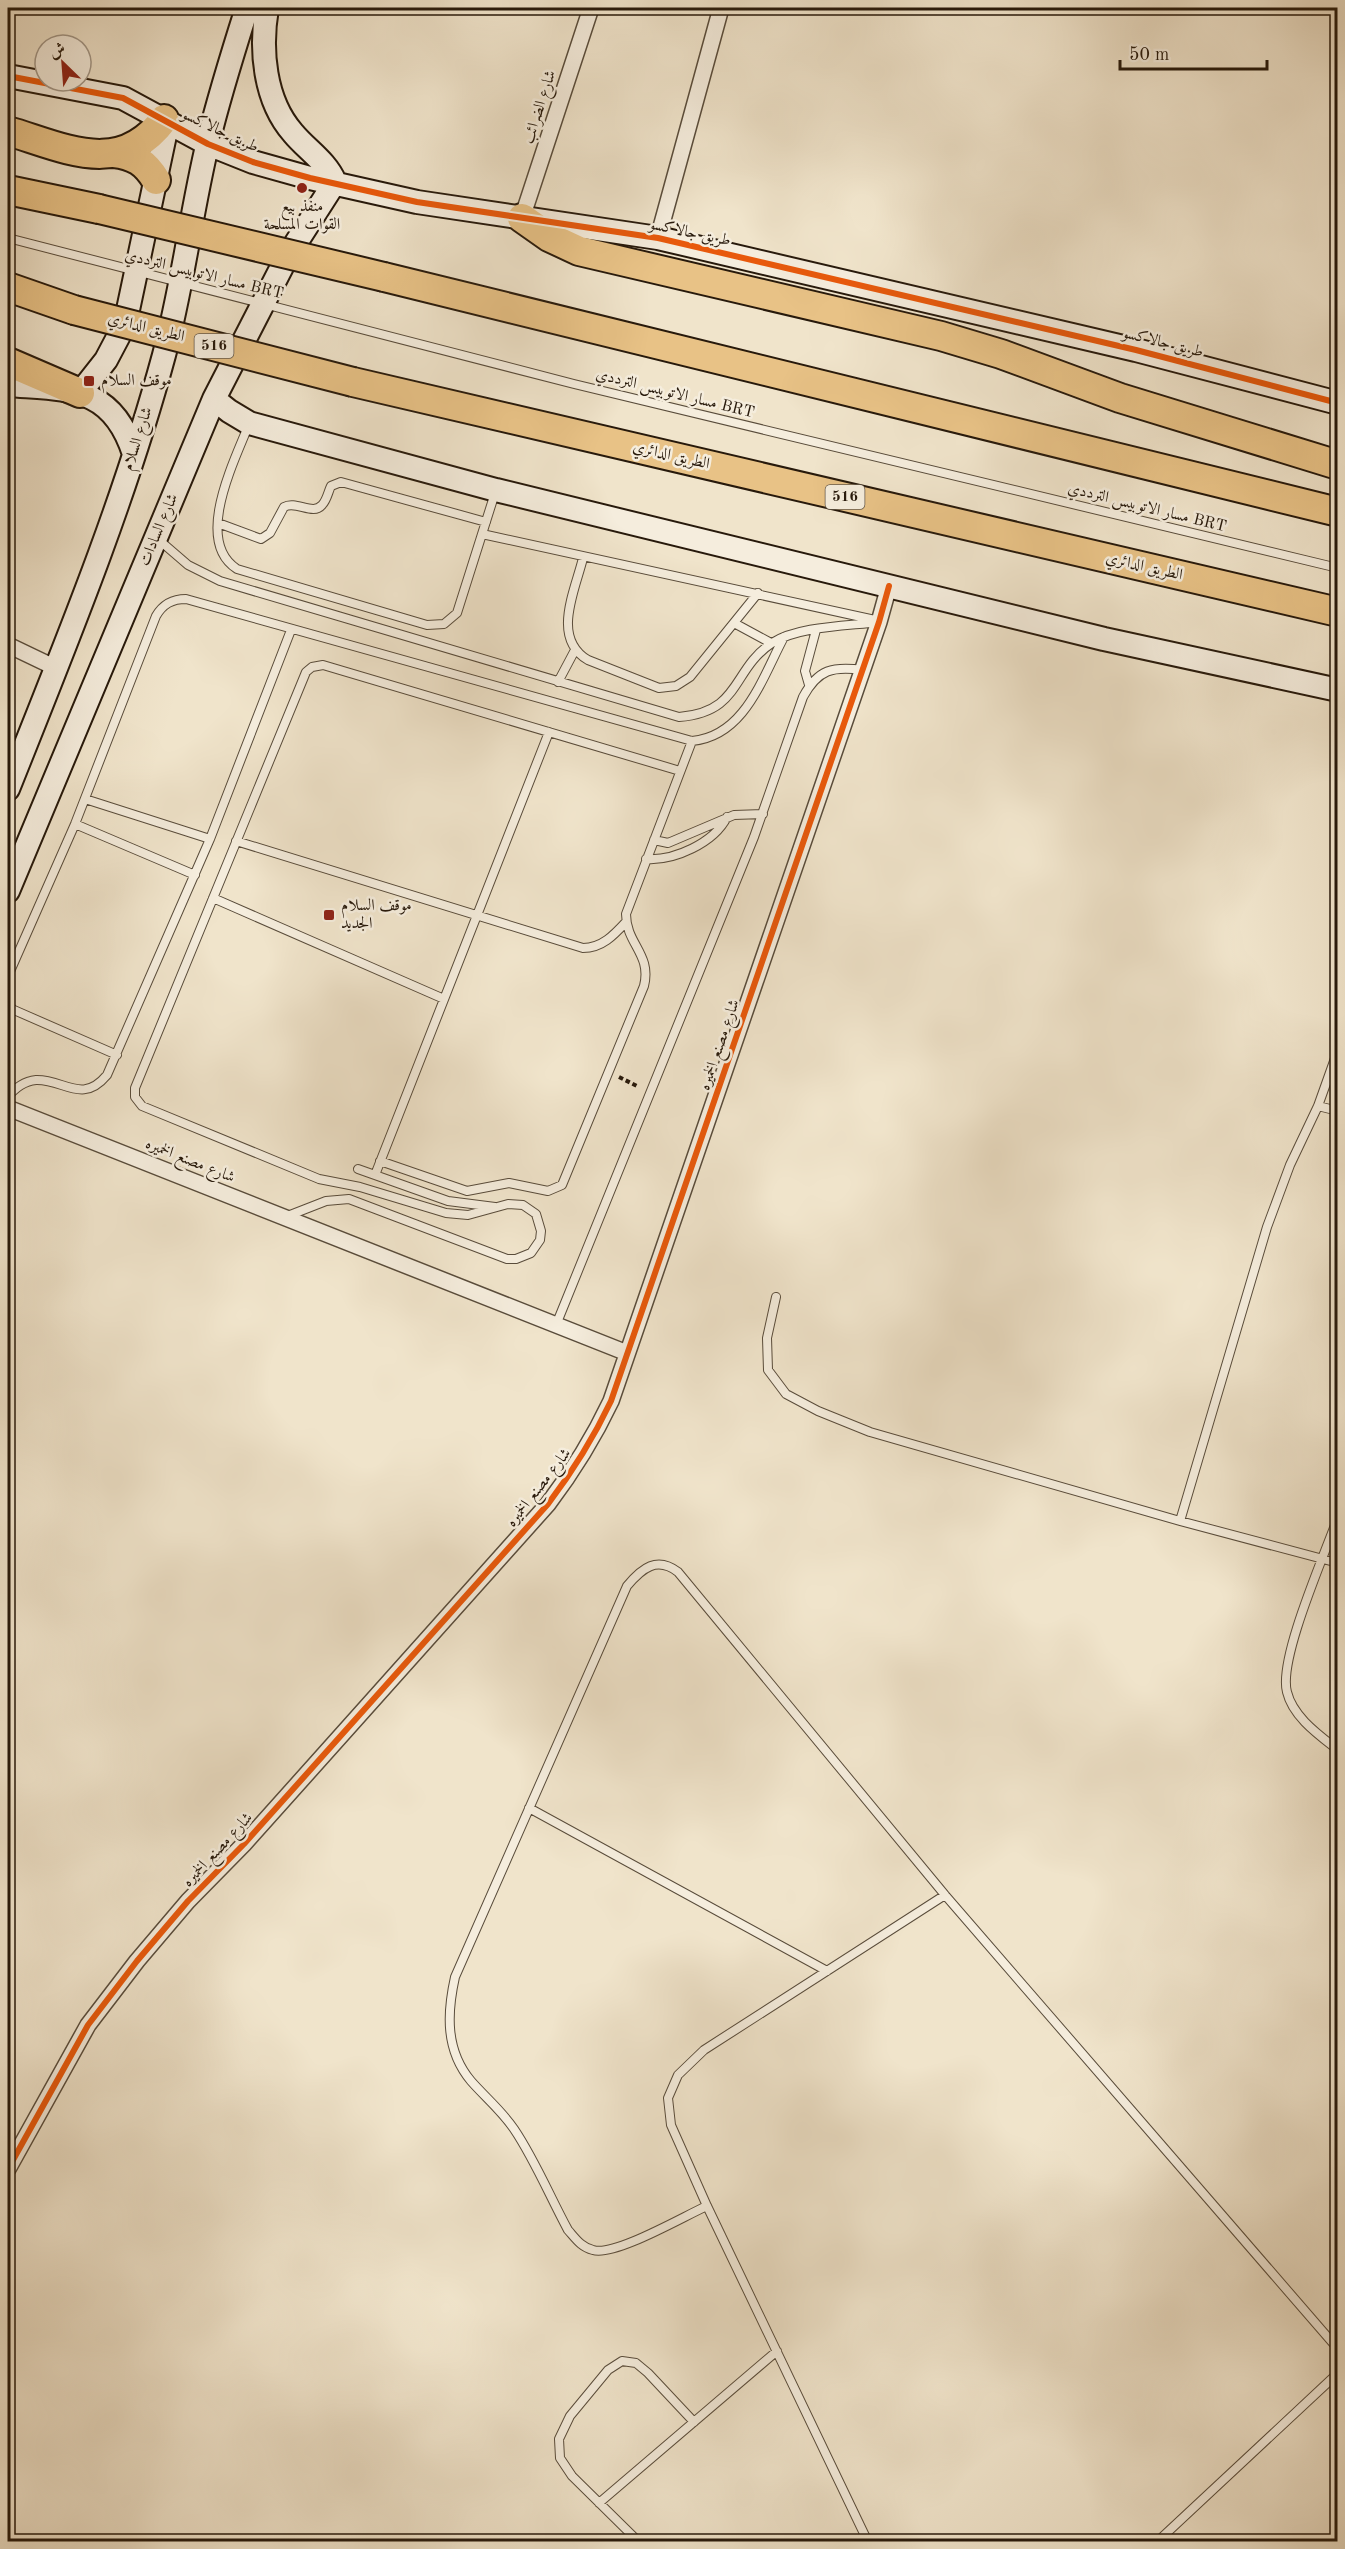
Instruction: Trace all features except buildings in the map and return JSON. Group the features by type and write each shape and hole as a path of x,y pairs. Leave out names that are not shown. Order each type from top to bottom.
{"highway":[{"path":"8,131 77,153 102,155 114,153 142,140 166,120"},
{"path":"114,153 135,158 151,171 156,180"},
{"path":"8,190 99,209 384,277 1338,513"},
{"path":"522,218 549,237 579,250 940,336 1001,354 1120,398 1338,465"},
{"name":"الطريق الدائري","path":"8,288 74,310 353,382 1338,612"},
{"path":"8,362 80,393"}],"street":[{"name":"شارع السلام","path":"8,789 56,668 134,454 164,355 181,286 208,144 248,8"},
{"path":"267,8 263,50 272,92 290,130 329,168 335,182"},
{"name":"شارع الضرائب","path":"522,218 591,8"},
{"path":"658,238 720,8"},
{"name":"طريق جالاكسو","path":"8,76 110,95 135,103 208,144 253,162 310,178 417,202 658,238 1136,350 1338,403"},
{"path":"80,393 106,360 125,324 156,180 166,120"},
{"name":"شارع السادات","path":"8,891 214,399 287,256 335,182"},
{"path":"8,385 62,389 80,393 100,402 116,416 128,433 134,454"},
{"path":"214,399 249,423 496,490 1104,639 1338,690"},
{"name":"شارع مصنع الخميره","path":"8,2169 88,2025 136,1961 188,1901 244,1844 532,1522 573,1472 594,1438 611,1401 863,670 889,586"},
{"path":"8,645 56,668"},
{"name":"شارع مصنع الخميره","path":"8,1108 627,1353"}],"lane":[{"name":"مسار الاتوبيس الترددي BRT","path":"8,238 574,384 1338,568"},
{"path":"249,423 222,494 218,523 223,556 237,569 436,626 444,624 458,613 496,490"},
{"path":"218,523 257,539 264,538 270,533 284,507 294,504 319,508 324,503 331,486 341,482 486,522"},
{"path":"482,534 583,558 758,593 879,621"},
{"path":"156,536 188,565 220,581 679,717 708,711 725,700 762,651 771,643 784,637 816,630 879,621"},
{"path":"583,558 567,623 568,637 575,650 588,660 659,688 668,688 690,677 758,593"},
{"path":"8,976 75,824 156,616 165,604 186,599 692,741 720,734 738,720 784,637"},
{"path":"734,623 771,643"},
{"path":"8,1096 22,1084 37,1080 74,1090 89,1089 107,1075 210,839 291,630"},
{"path":"809,685 805,671 816,630"},
{"path":"558,682 575,650"},
{"path":"284,1217 326,1200 349,1199 507,1259 516,1259 531,1253 536,1247 541,1231 536,1214 530,1208 516,1203 478,1214 456,1215 360,1187 319,1179 142,1106 138,1102 135,1088 302,678 312,667 323,665 680,771"},
{"path":"556,1325 763,814 809,685 818,676 830,670 843,667 863,670"},
{"path":"375,1175 549,732"},
{"path":"380,1161 467,1191 509,1183 553,1191 566,1180 646,978 645,961 631,939 626,922 629,903 692,741"},
{"path":"85,799 210,839"},
{"path":"654,840 669,843 727,818 741,814 763,814"},
{"path":"646,859 673,856 703,842 722,826 727,818"},
{"path":"75,824 195,875"},
{"path":"236,841 583,948 605,942 626,922"},
{"path":"213,898 444,999"},
{"path":"8,1005 14,1010 117,1055"},
{"path":"1180,1521 1267,1227 1290,1165 1318,1106 1338,1050"},
{"path":"1318,1106 1338,1111"},
{"path":"358,1169 463,1204 497,1207"},
{"path":"423,1206 428,1194"},
{"path":"776,1297 767,1338 768,1370 786,1394 818,1411 870,1432 1180,1521 1338,1563"},
{"path":"1338,1517 1287,1660 1287,1692 1299,1716 1338,1750"},
{"path":"706,2206 617,2249 595,2251 579,2244 568,2230 513,2128 470,2080 457,2058 449,2034 448,2006 455,1977 627,1586 638,1573 649,1565 661,1563 678,1572 945,1895 1338,2349"},
{"path":"529,1808 827,1971"},
{"path":"868,2541 706,2206 671,2125 669,2098 678,2074 704,2050 945,1895"},
{"path":"599,2502 777,2351"},
{"path":"639,2541 572,2476 560,2458 559,2439 570,2416 608,2370 622,2361 636,2363 648,2373 694,2422"},
{"path":"1157,2541 1338,2373"}],"path":[{"path":"609,1073 651,1092"}],"cycle path":[{"path":"8,76 123,98 208,144 253,162 310,178 417,202 658,238 1136,350 1338,403"},
{"path":"8,2169 88,2025 137,1961 188,1901 244,1844 548,1504 574,1467 597,1428 611,1401 879,622 889,586"}],"place":[{"name":"منفذ بيع القوات المسلحة","path":"302,188"},
{"name":"موقف السلام","path":"89,381"},
{"name":"موقف السلام الجديد","path":"329,915"}]}
